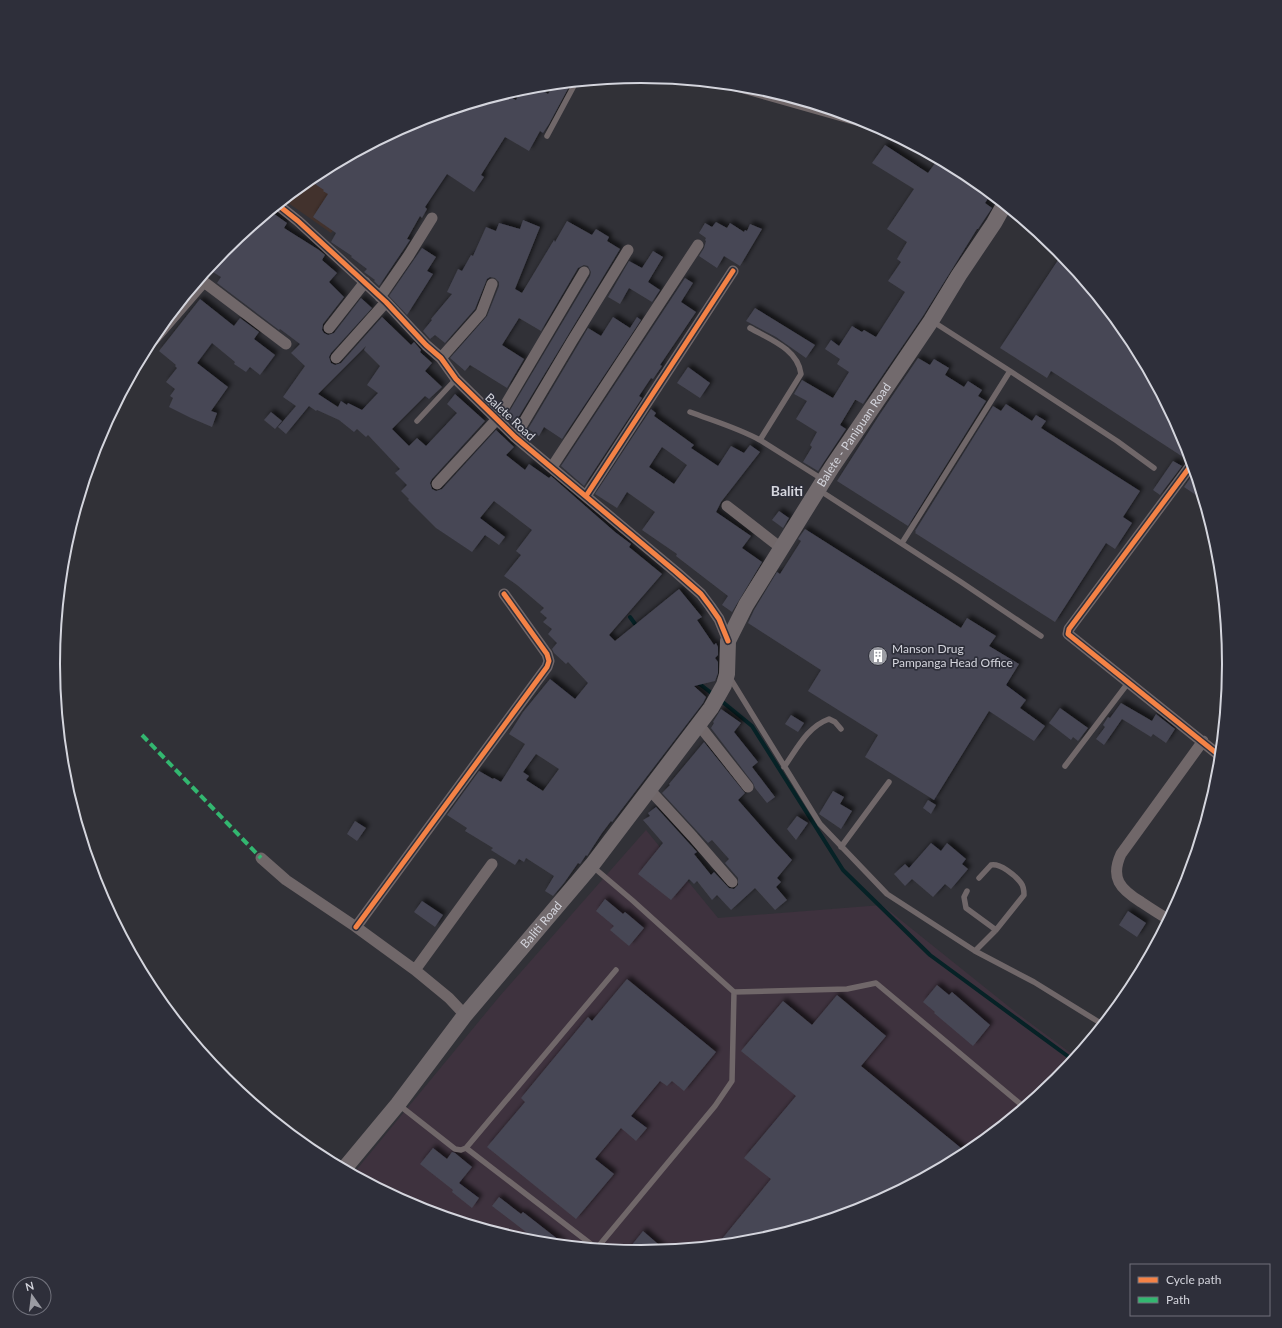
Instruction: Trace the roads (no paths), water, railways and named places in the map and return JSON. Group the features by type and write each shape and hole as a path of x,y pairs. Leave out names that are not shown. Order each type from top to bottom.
{"main road":[{"name":"Balete - Panipuan Road","path":"726,680 728,641 746,605 821,485 883,390 931,321 1002,209"},
{"name":"Baliti Road","path":"347,1165 398,1104 465,1015 592,865 648,789 699,725 711,708 726,680"}],"street":[{"name":"Balete Road","path":"282,207 352,272 365,282 426,345 441,358 456,379 515,437 701,594 719,619 728,641"},
{"path":"336,358 383,300 432,218"},
{"path":"552,467 698,245"},
{"path":"515,437 628,250"},
{"path":"586,496 733,271"},
{"path":"437,484 497,419 584,272"},
{"path":"204,281 286,344"},
{"path":"329,328 365,282"},
{"path":"441,358 481,313 492,284"},
{"path":"1188,469 1068,631 1068,636 1215,752"},
{"path":"727,506 781,548"},
{"path":"356,927 548,667 547,654 504,594"},
{"path":"699,725 748,786"},
{"path":"1164,916 1127,893 1119,883 1116,873 1116,864 1121,854 1203,742"},
{"path":"648,789 693,837 732,882"},
{"path":"261,858 286,880 356,927 415,970 449,998 465,1015"},
{"path":"415,970 492,864"}],"lane":[{"path":"547,136 573,87"},
{"path":"931,321 1117,441 1154,468"},
{"path":"750,328 791,352 800,368 801,374 760,440"},
{"path":"902,543 1010,371"},
{"path":"417,421 456,379"},
{"path":"690,412 720,424 741,430 760,440 902,543 1041,636"},
{"path":"726,680 820,824 887,894 975,951 1034,982 1099,1022"},
{"path":"1065,766 1128,683"},
{"path":"784,767 810,730 820,722 829,719 835,722 841,729"},
{"path":"841,847 890,782"},
{"path":"975,951 996,930 1024,895 1024,889 1021,883 1001,866 996,864 991,864 979,878"},
{"path":"592,865 734,992 847,990 876,983 1020,1104"},
{"path":"967,891 964,897 966,908 996,930"},
{"path":"398,1104 455,1149 461,1150 466,1148 616,970"},
{"path":"600,1244 715,1106 732,1081 734,992"},
{"path":"466,1148 589,1243"}],"waterway":[{"path":"630,617 638,628"},
{"path":"697,682 714,695"},
{"path":"719,699 752,726 843,870 930,955 1069,1057"}],"place":[{"name":"Manson Drug Pampanga Head Office","path":"878,656"}],"district":[{"name":"Baliti","path":"787,491"}]}
